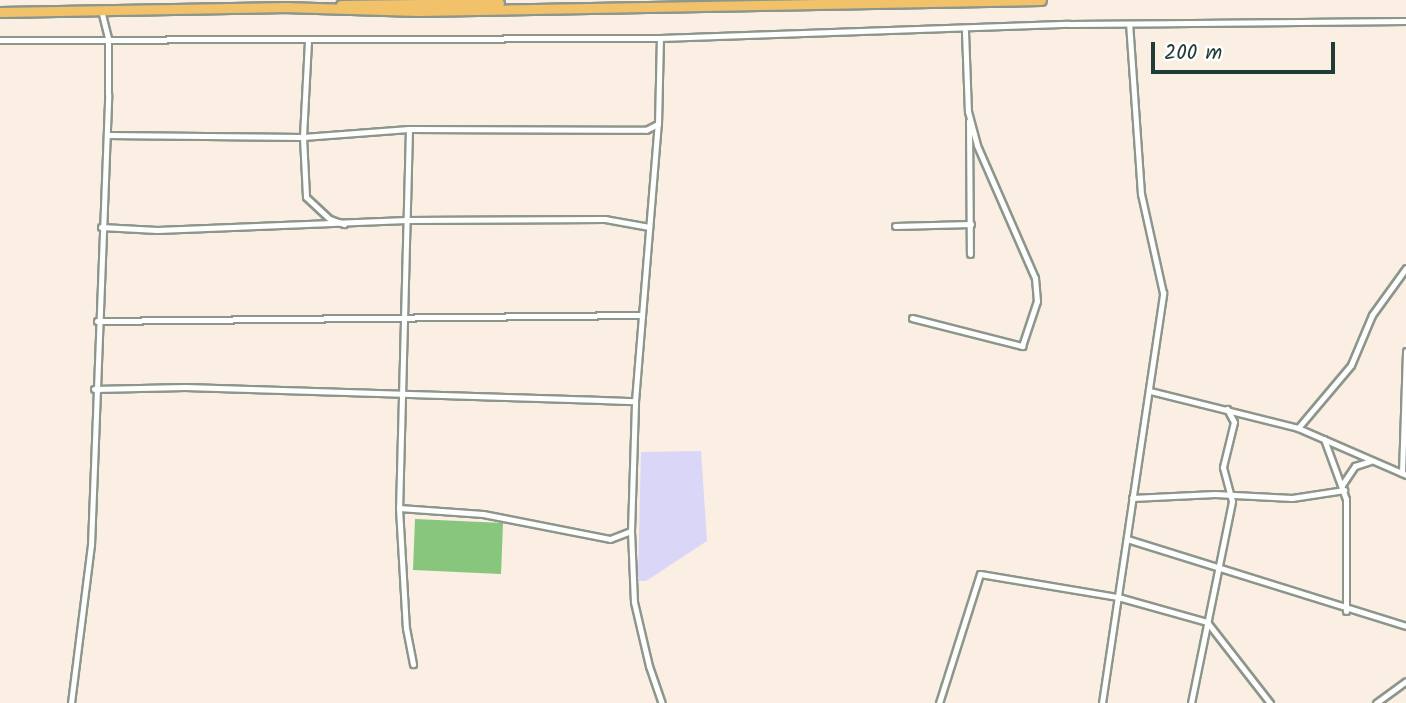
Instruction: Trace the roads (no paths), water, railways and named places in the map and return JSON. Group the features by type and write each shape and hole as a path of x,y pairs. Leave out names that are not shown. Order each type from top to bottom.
{"highway":[{"path":"0,12 284,7 418,11 1041,0"}],"street":[{"path":"71,703 91,545 94,389 107,135 108,38 101,10"},
{"path":"0,40 108,38 308,41 660,37 965,31 1129,24 1406,21"},
{"path":"1102,703 1163,293 1141,194 1129,24"},
{"path":"965,31 970,254"},
{"path":"660,37 658,124 635,401 631,531 635,602 649,666 662,703"},
{"path":"308,41 303,137 306,197 330,219 348,226"},
{"path":"912,318 1022,346 1037,302 1035,278 977,145 968,111"},
{"path":"107,135 303,137 409,129 646,130 658,124"},
{"path":"409,129 399,508 405,614 413,664"},
{"path":"101,228 348,226 407,220 605,219 649,227"},
{"path":"895,226 971,224"},
{"path":"1297,428 1351,365 1372,316 1406,268"},
{"path":"97,321 406,315 642,315"},
{"path":"1150,391 1297,428 1404,474 1406,351"},
{"path":"94,389 185,387 635,401"},
{"path":"1191,703 1220,570 1232,495 1223,467 1234,422 1227,409"},
{"path":"1324,439 1343,487 1346,611"},
{"path":"1132,498 1232,495 1292,498 1343,487 1355,466 1371,461"},
{"path":"399,508 483,514 610,539 631,531"},
{"path":"1127,539 1346,611 1406,626"},
{"path":"940,703 980,574 1118,597 1207,622 1270,703"},
{"path":"1376,703 1406,681"}]}
